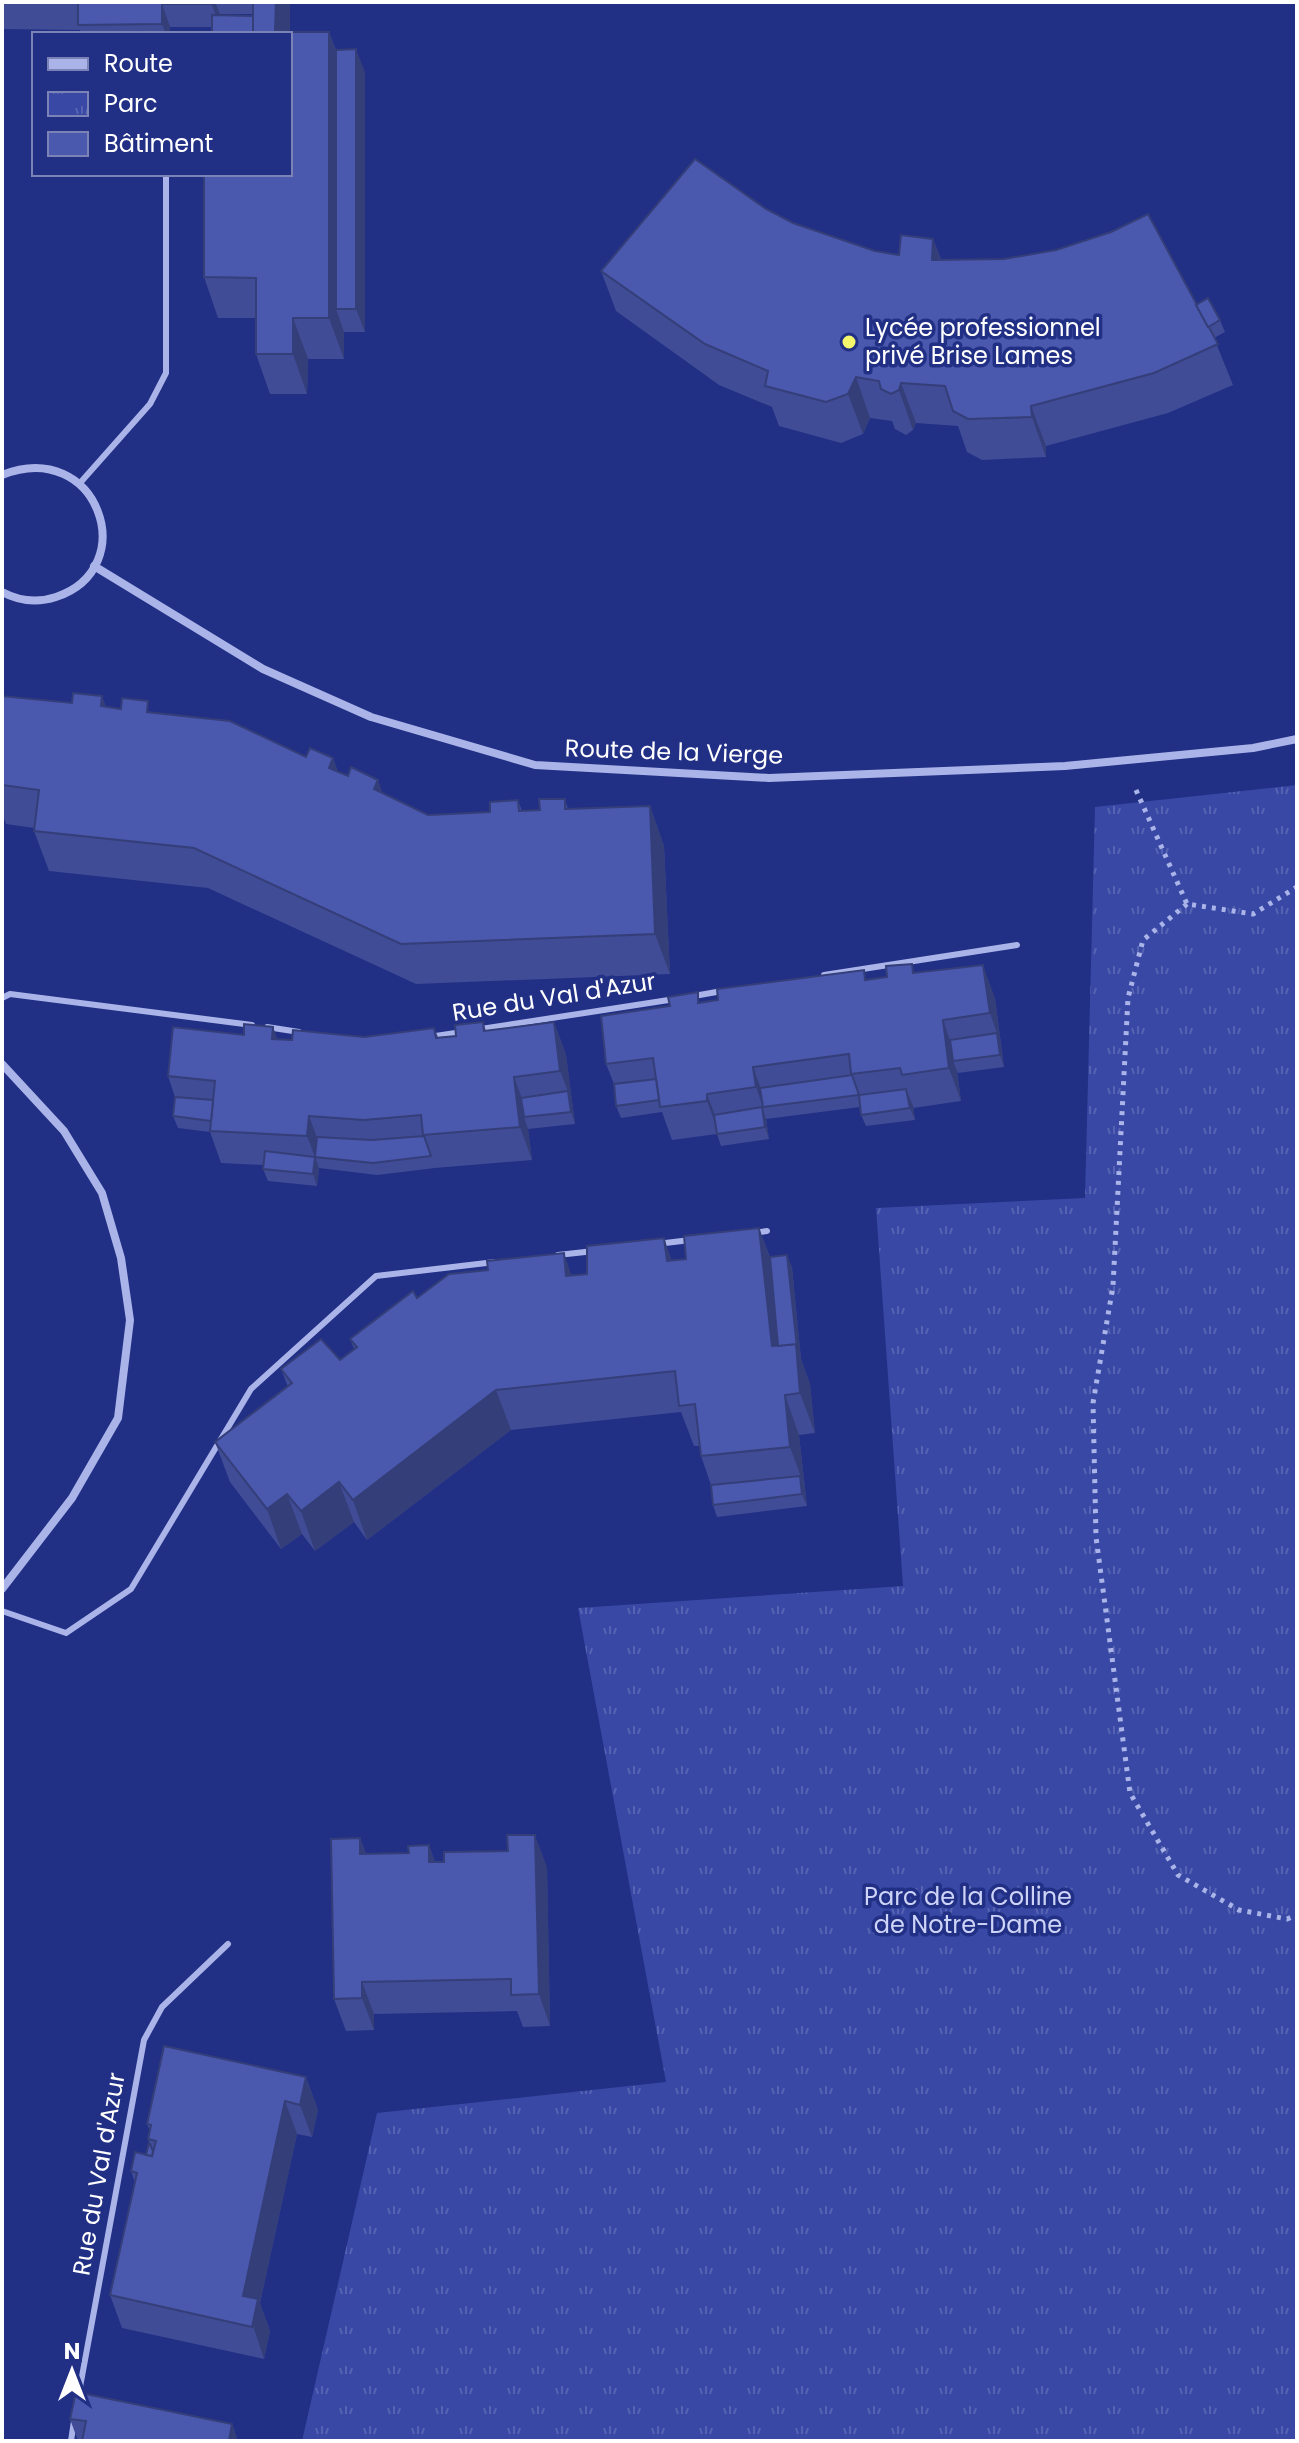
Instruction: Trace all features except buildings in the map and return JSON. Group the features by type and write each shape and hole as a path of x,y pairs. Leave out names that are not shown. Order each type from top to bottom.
{"street":[{"path":"2,475 22,468 42,467 62,472 80,483 92,496 103,531 94,566 75,588 47,600 27,601 2,592"},
{"name":"Route de la Vierge","path":"94,566 263,669 371,717 535,765 769,778 1123,761 1253,748 1297,739"},
{"path":"2,1064 64,1131 102,1193 121,1258 130,1320 118,1418 72,1498 2,1589"}],"lane":[{"path":"80,483 150,404 166,373 166,176"},
{"path":"813,977 1017,945"},
{"name":"Rue du Val d'Azur","path":"421,1038 735,989"},
{"path":"2,998 10,994 311,1033"},
{"path":"736,1235 767,1231"},
{"path":"642,1245 705,1238"},
{"path":"548,1256 611,1249"},
{"path":"2,1611 66,1633 131,1589 251,1389 376,1276 501,1261"},
{"name":"Rue du Val d'Azur","path":"71,2441 144,2040 162,2007 228,1944"}],"path":[{"path":"1123,761 1187,904"},
{"path":"1297,887 1253,914 1187,904 1143,940 1128,998 1113,1286 1093,1403 1096,1537 1130,1793 1178,1875 1239,1910 1287,1919 1297,1915"}],"green space":[{"name":"Parc de la Colline de Notre-Dame","path":"1297,785 1297,2441 302,2441 377,2113 666,2082 578,1608 903,1586 876,1208 1085,1198 1095,807"}],"place":[{"name":"Lycée professionnel privé Brise Lames","path":"849,342"}]}
